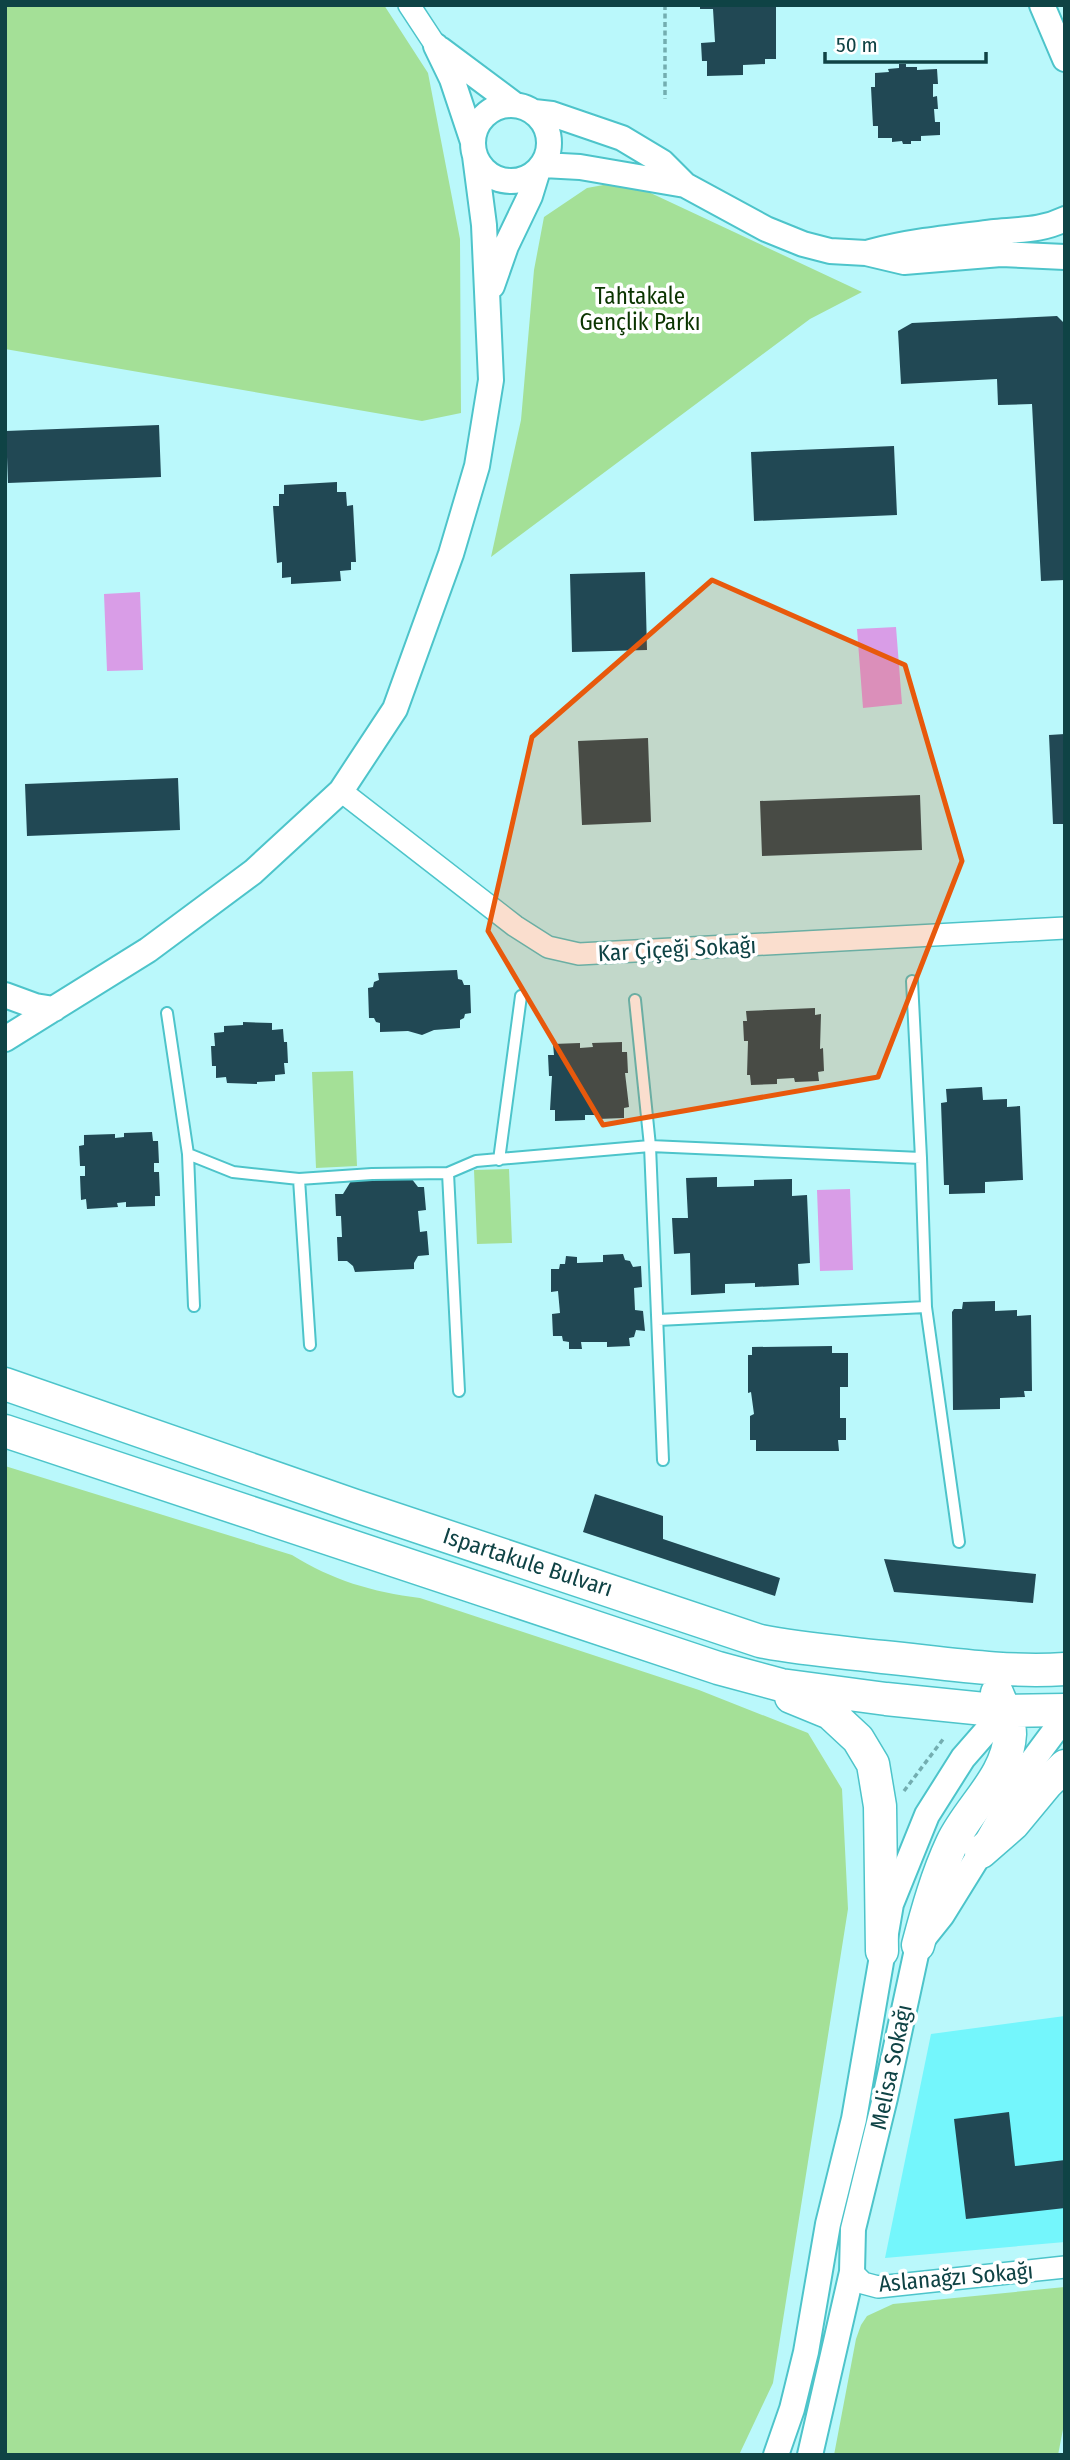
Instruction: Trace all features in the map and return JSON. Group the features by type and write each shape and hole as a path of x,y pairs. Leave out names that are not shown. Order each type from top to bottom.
{"main road":[{"name":"Ispartakule Bulvarı","path":"5,1384 760,1641 808,1650 971,1668 1061,1665"},
{"name":"Ispartakule Bulvarı","path":"5,1430 738,1674 781,1685 1004,1711 1065,1710"},
{"path":"1004,1711 1061,1665"},
{"path":"918,1945 953,1841 1006,1758 1010,1733 997,1692 971,1668"},
{"path":"738,1674 831,1713 866,1750 873,1764 880,1806 882,1951"},
{"path":"981,1852 1013,1824 1065,1766"}],"street":[{"path":"5,1039 148,950 253,872 341,791 395,709 451,554 477,466 491,380 484,225 474,149 452,79 436,46 409,5"},
{"path":"1042,5 1065,58"},
{"path":"436,46 542,121 548,131 550,143 530,196 506,246 486,303"},
{"path":"685,185 580,167 540,168 524,179 501,180 490,175 474,149 475,130 489,112 500,106 552,114 622,138 662,162 685,185 766,229 803,244 830,251 866,253 904,261 1001,254 1065,257"},
{"path":"866,253 901,243 1040,229 1065,219"},
{"name":"Kar Çiçeği Sokağı","path":"341,791 526,933 548,947 579,954 1065,928"},
{"path":"5,995 35,1006 54,1009"},
{"name":"Melisa Sokağı","path":"777,2454 792,2409 806,2352 828,2224 854,2119 891,1904 927,1815 963,1758 1004,1711"},
{"name":"Melisa Sokağı","path":"810,2455 852,2272 853,2229 918,1945 942,1915 1033,1760 1065,1717"},
{"name":"Aslanağzı Sokağı","path":"852,2272 863,2283 878,2287 1065,2267"}],"lane":[{"path":"912,981 922,1157 926,1307 959,1542"},
{"path":"499,1160 521,996"},
{"path":"635,1000 650,1146 663,1460"},
{"path":"167,1013 188,1154 194,1306"},
{"path":"188,1154 233,1172 299,1179 448,1173 476,1161 650,1146 922,1157"},
{"path":"448,1173 459,1391"},
{"path":"299,1179 310,1345"},
{"path":"659,1320 926,1307"}],"path":[{"path":"665,5 665,99"},
{"path":"897,1801 944,1738"}],"highlighted area":[{"path":"712,580 905,665 962,861 878,1077 603,1125 488,931 532,737"}],"shaded area":[{"path":"140,592 143,670 107,671 104,594"},
{"path":"896,627 902,704 863,708 857,629"},
{"path":"850,1189 853,1270 820,1271 817,1190"},
{"path":"1065,2016 1065,2242 885,2258 931,2034"}],"green space":[{"path":"5,5 384,5 428,73 460,239 461,413 422,421 5,349"},
{"name":"Tahtakale Gençlik Parkı","path":"625,181 862,292 810,319 491,557 521,420 534,270 544,217 587,188"},
{"path":"353,1071 357,1166 316,1168 312,1072"},
{"path":"509,1169 512,1243 477,1244 474,1170"},
{"path":"5,1466 292,1555 353,1584 420,1598 699,1690 808,1733 842,1789 848,1909 773,2383 739,2455 5,2455"},
{"path":"1065,2287 1065,2419 1058,2455 834,2455 856,2339 867,2316 893,2304"}],"building":[{"path":"700,5 776,5 776,59 765,59 765,64 743,65 743,75 707,76 707,61 702,61 701,43 715,42 713,9 700,9"},
{"path":"899,64 917,67 917,70 937,69 938,84 933,84 933,97 937,96 935,122 940,122 940,135 921,136 921,141 911,141 911,144 892,142 892,138 878,138 878,126 873,126 871,87 875,87 875,73 889,72 888,69 899,68"},
{"path":"1057,316 1065,324 1065,580 1041,581 1032,404 998,405 997,379 901,384 898,331 912,323"},
{"path":"159,425 161,477 8,483 6,431"},
{"path":"894,446 897,515 754,521 751,452"},
{"path":"337,482 337,492 346,492 347,506 353,505 356,562 351,562 351,570 340,571 341,581 291,584 291,577 282,578 282,562 277,563 273,506 279,506 279,494 284,494 284,485"},
{"path":"645,572 647,650 572,652 570,574"},
{"path":"1065,734 1065,824 1053,824 1049,735"},
{"path":"648,738 651,822 582,825 578,741"},
{"path":"178,778 180,830 27,836 25,784"},
{"path":"920,795 922,850 762,856 760,801"},
{"path":"457,970 458,979 462,980 464,985 470,985 471,1013 465,1014 460,1020 460,1028 434,1030 422,1035 408,1031 380,1032 380,1023 369,1018 368,988 373,987 374,982 379,980 378,973"},
{"path":"815,1008 815,1015 821,1014 820,1049 823,1048 824,1071 818,1072 819,1081 795,1082 794,1078 777,1079 777,1084 751,1085 750,1075 747,1075 748,1041 744,1041 743,1021 747,1021 746,1011"},
{"path":"243,1022 272,1023 272,1030 283,1029 288,1063 284,1063 285,1074 275,1075 275,1081 257,1084 227,1083 226,1077 216,1078 211,1046 215,1046 214,1033 224,1032 224,1026 243,1025"},
{"path":"622,1042 622,1052 627,1052 628,1073 625,1073 629,1107 624,1108 624,1118 598,1119 597,1115 585,1115 585,1120 555,1121 555,1110 550,1110 552,1076 549,1076 548,1055 554,1055 553,1044 580,1043 580,1048 593,1047 592,1043"},
{"path":"982,1087 983,1100 1007,1099 1007,1107 1020,1106 1023,1180 985,1182 985,1193 949,1194 949,1185 944,1185 941,1103 947,1102 946,1089"},
{"path":"152,1132 153,1141 158,1141 159,1163 154,1163 154,1172 159,1172 160,1196 155,1196 155,1206 126,1207 126,1202 117,1203 118,1207 87,1209 86,1199 81,1200 80,1176 85,1176 85,1166 80,1166 79,1146 84,1145 84,1135 115,1134 115,1138 124,1137 124,1133"},
{"path":"717,1177 717,1187 754,1186 754,1180 792,1179 792,1196 807,1195 810,1263 798,1264 799,1285 755,1287 755,1283 725,1284 725,1293 691,1295 690,1253 674,1254 672,1218 688,1218 686,1178"},
{"path":"411,1178 418,1187 424,1187 426,1210 418,1211 420,1232 427,1231 429,1255 418,1256 414,1269 355,1272 347,1261 338,1261 337,1237 342,1237 341,1216 336,1216 335,1194 343,1194 351,1181"},
{"path":"623,1254 633,1267 641,1266 642,1287 634,1288 635,1310 643,1311 645,1331 636,1330 634,1337 629,1338 630,1346 607,1347 607,1342 581,1342 582,1349 569,1349 569,1342 563,1341 562,1336 553,1336 552,1314 560,1313 558,1291 551,1292 551,1269 559,1269 560,1264 565,1264 566,1256 577,1257 577,1263 603,1262 603,1255"},
{"path":"995,1301 995,1311 1017,1310 1017,1316 1031,1315 1032,1391 1024,1391 1025,1397 1000,1398 1000,1409 953,1410 952,1312 954,1309 962,1309 963,1302"},
{"path":"832,1346 832,1353 848,1353 848,1387 840,1387 840,1418 846,1418 846,1440 838,1440 839,1451 756,1451 756,1440 750,1440 750,1416 754,1414 751,1392 748,1393 748,1355 752,1355 752,1347"},
{"path":"595,1494 663,1516 663,1539 780,1578 775,1596 583,1532"},
{"path":"884,1559 1036,1574 1033,1603 894,1592"},
{"path":"1009,2112 1015,2166 1065,2160 1065,2208 966,2219 954,2119"}]}
